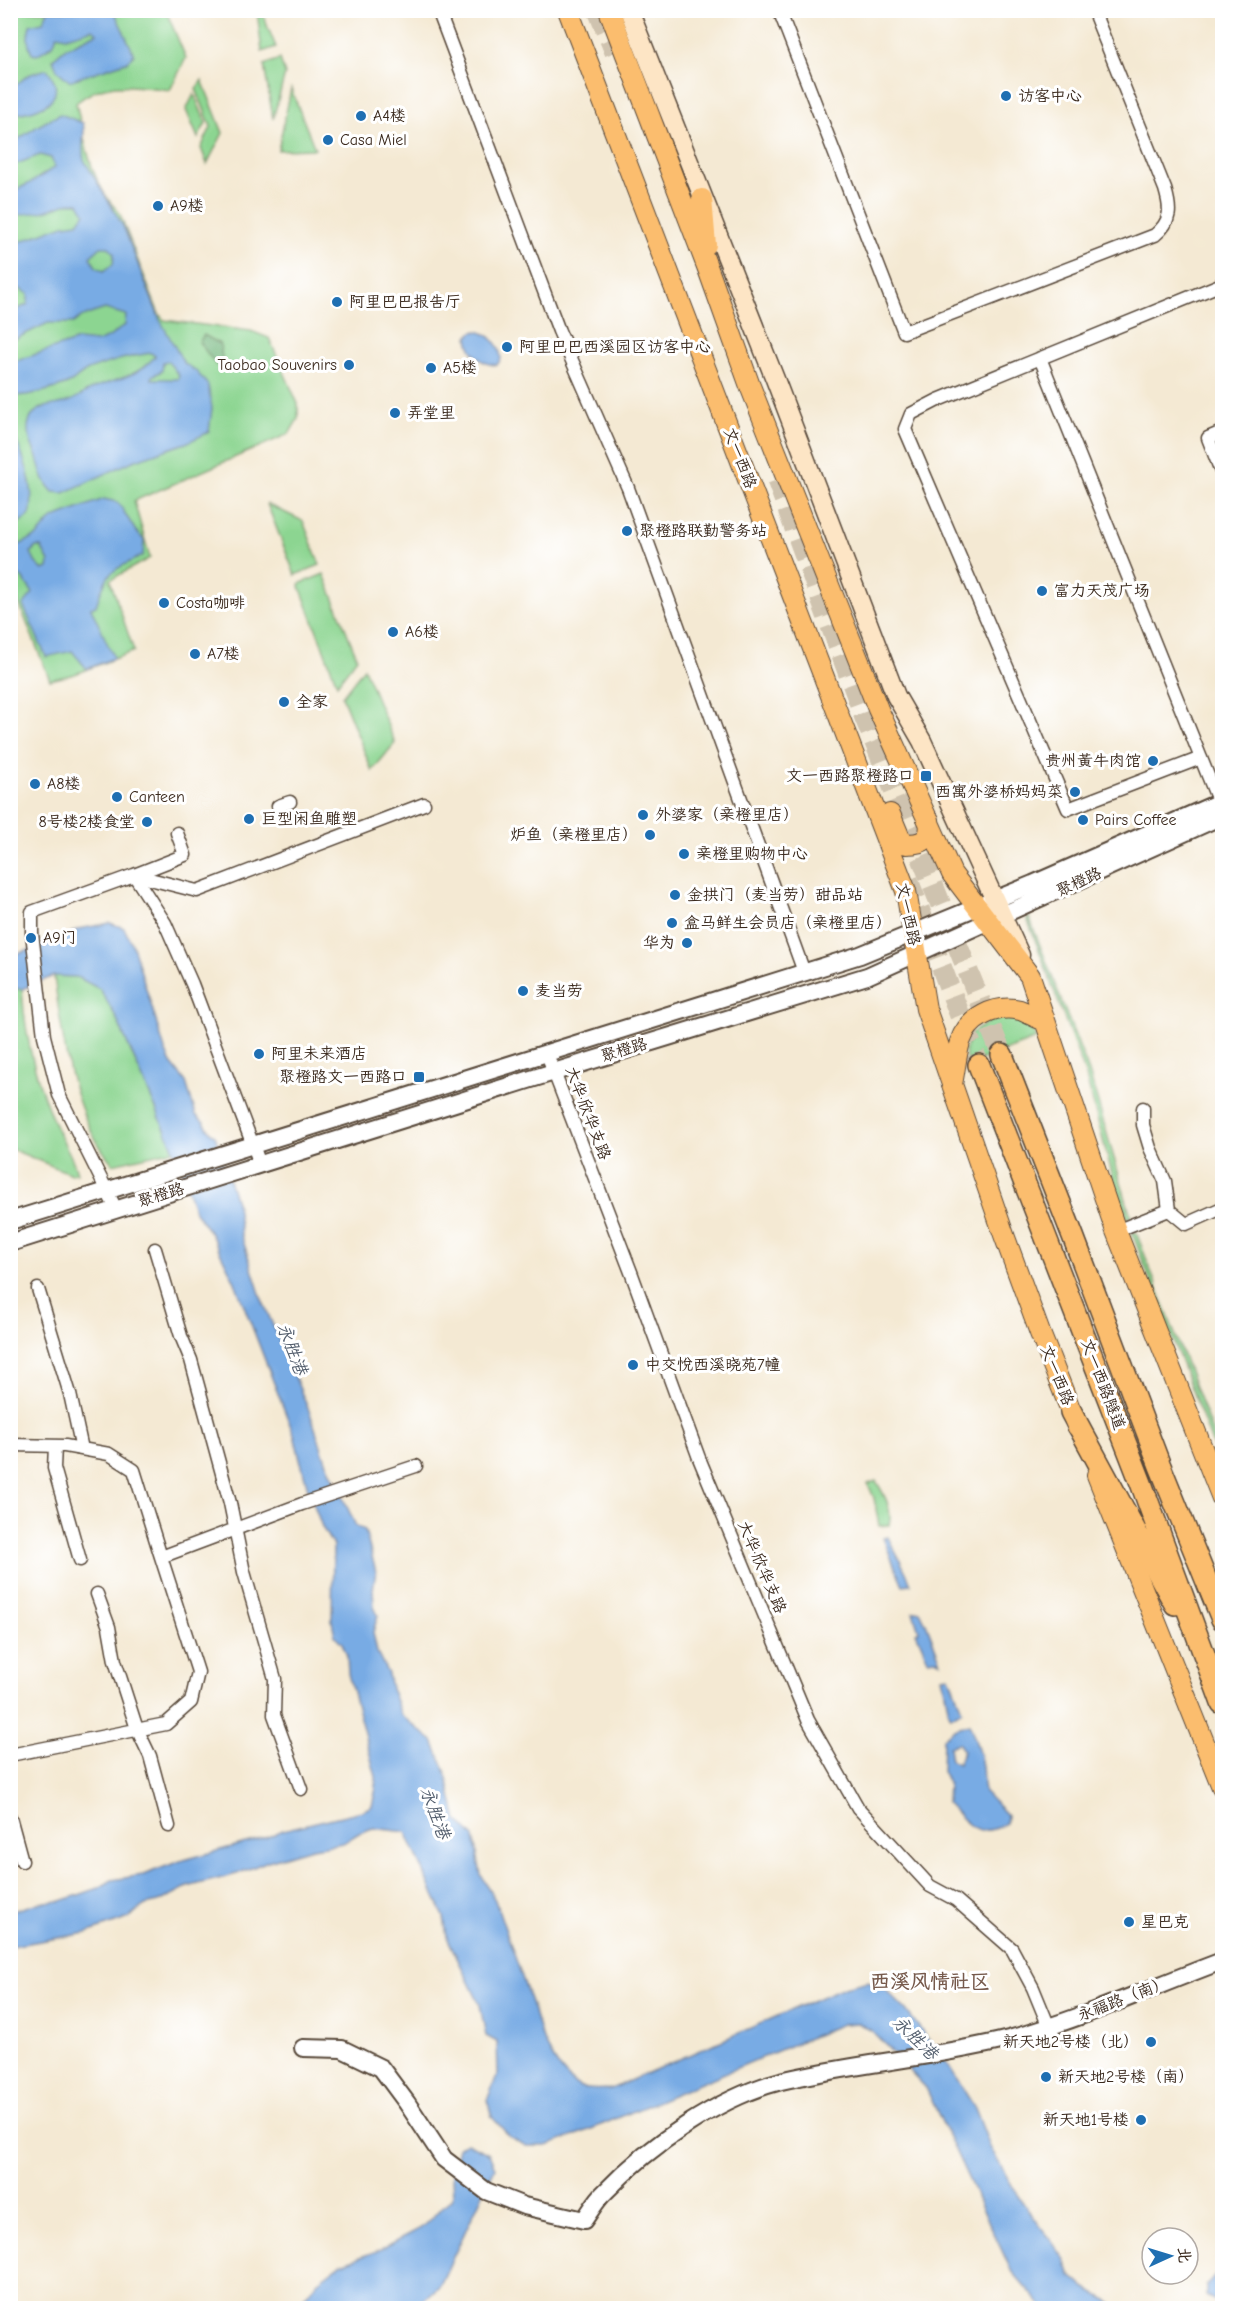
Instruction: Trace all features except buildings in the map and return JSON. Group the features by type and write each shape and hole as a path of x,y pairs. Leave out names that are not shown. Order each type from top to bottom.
{"highway":[{"name":"文一西路隧道","path":"1002,1055 1160,1466 1178,1505 1222,1619"},
{"name":"文一西路隧道","path":"979,1065 1137,1472 1222,1703"},
{"path":"1071,1412 1212,1673"},
{"path":"1178,1505 1222,1577"}],"main road":[{"name":"文一西路","path":"568,10 906,891 926,1008 1032,1311 1222,1787"},
{"path":"609,10 750,386 878,709 951,874 991,912"},
{"path":"629,10 775,379 896,696 922,741 991,912 1030,976 1116,1231 1222,1498"},
{"path":"702,199 708,269"},
{"path":"838,714 867,759 900,838 906,844 926,840 931,831 929,820"},
{"path":"952,1084 964,1033 980,1016 996,1010 1009,1009 1021,1011 1045,1021"}],"street":[{"path":"438,10 559,331 628,488 804,972"},
{"path":"779,10 904,332 1155,235 1164,228 1170,216 1165,189 1094,10"},
{"path":"1201,758 1068,809 905,429 911,414 938,400 1222,284"},
{"path":"1040,358 1222,808"},
{"path":"1222,432 1208,438 1222,474"},
{"path":"278,806 291,802"},
{"path":"134,875 197,891 424,804"},
{"name":"聚橙路","path":"10,1243 867,976 917,954 991,912 1222,808"},
{"path":"116,1209 59,1095 44,1036 32,933 32,912 185,855 177,832"},
{"path":"134,875 165,923 192,984 260,1164"},
{"name":"聚橙路","path":"10,1221 860,955 913,933 991,912"},
{"name":"大华·欣华支路","path":"547,1054 631,1272 699,1458 808,1720 858,1808 930,1886 956,1900 1012,1949 1034,1988 1049,2027"},
{"path":"1143,1108 1143,1125 1150,1148 1165,1181 1169,1210 1186,1224 1222,1208"},
{"path":"1116,1231 1169,1210"},
{"path":"155,1248 191,1360 230,1503 244,1572 275,1679 274,1715 302,1789"},
{"path":"38,1288 70,1394 82,1449"},
{"path":"10,1445 55,1446 109,1454 134,1470 198,1672 191,1702 165,1724 10,1755"},
{"path":"55,1446 54,1468 80,1560"},
{"path":"161,1557 302,1504 416,1466"},
{"path":"97,1594 109,1627 115,1661 137,1730 150,1756 169,1826"},
{"path":"10,1817 22,1861"},
{"name":"永福路（南）","path":"303,2048 342,2049 381,2068 444,2159 486,2191 525,2206 584,2220 604,2192 649,2150 727,2101 780,2082 1009,2039 1049,2027 1222,1961"}],"green space":[{"path":"11,11 166,11 186,58 170,90 132,86 109,87 87,95 76,103 90,161 101,188 119,212 159,314 164,320 251,331 269,338 298,404 298,419 289,434 134,501 150,558 110,580 134,651 75,674 50,680 11,584"},
{"path":"257,11 261,11 276,47 262,52"},
{"path":"280,59 285,74 273,119 264,65"},
{"path":"202,80 223,133 207,164 201,148 211,127 196,89"},
{"path":"291,89 315,149 278,150"},
{"path":"194,94 206,123 198,138 186,110"},
{"path":"204,335 220,344 223,364 216,365 199,342"},
{"path":"267,504 303,521 320,565 295,575"},
{"path":"324,574 357,658 337,684 299,584"},
{"path":"364,668 395,743 372,771 342,696"},
{"path":"1029,917 1089,1072 1131,1217 1127,1218 1114,1181 1085,1073 1027,918"},
{"path":"54,976 77,977 100,989 116,1017 174,1150 113,1164 99,1145 87,1123 71,1075"},
{"path":"10,988 22,989 26,1025 37,1077 77,1173 71,1174 11,1149"},
{"path":"1001,1014 1030,1024 1036,1039 967,1065 965,1050 970,1034"},
{"path":"1136,1232 1222,1458 1222,1469 1132,1233"},
{"path":"876,1481 889,1507 889,1525 879,1526 874,1498 868,1484"}],"water":[{"path":"48,11 114,11 134,54 129,61 69,81 57,70 53,59 66,48 97,33 93,29 66,37 57,35 53,45 37,55 32,54 28,40 30,25 43,22"},
{"path":"47,69 53,80 54,96 41,107 12,114 11,89 28,75"},
{"path":"60,114 83,123 84,160 123,226 160,320 184,363 197,372 208,385 212,408 209,432 186,443 133,461 64,493 53,492 42,475 29,436 28,426 32,416 39,409 65,403 91,389 135,373 155,356 151,353 119,360 88,370 60,387 33,394 11,395 11,366 16,361 78,340 97,342 109,337 125,325 126,315 105,309 81,317 73,323 48,323 11,341 11,313 28,304 28,294 11,286 11,245 64,225 78,223 85,213 79,203 73,203 11,217 11,192 55,167 51,158 40,155 11,166 11,144","holes":["101,247 109,247 114,254 113,264 104,271 96,267 90,257","168,361 179,376 178,379 152,379 152,376 162,371 163,362"]},
{"path":"477,331 490,337 497,345 501,359 497,365 486,363 473,352 468,337"},
{"path":"10,426 27,470 32,493 30,515 11,528"},
{"path":"104,499 117,502 144,540 143,555 123,565 107,578 96,606 91,608 114,658 87,669 72,651 46,657 23,605 33,593 21,577 11,571 11,549 37,536 54,518","holes":["36,547 41,547 49,562 48,568 43,570 35,562 31,552"]},
{"name":"永胜港","path":"110,923 124,928 133,946 165,1050 171,1063 186,1082 196,1115 215,1135 237,1205 241,1234 261,1297 310,1413 326,1461 356,1526 365,1530 376,1572 373,1589 374,1607 378,1615 373,1632 377,1652 388,1674 401,1715 433,1741 445,1770 457,1820 474,1837 481,1875 495,1900 540,2032 553,2058 569,2079 578,2086 588,2089 611,2089 844,1987 868,1981 885,1989 906,2010 952,2071 975,2108 990,2147 1018,2196 1064,2258 1072,2277 1086,2289 1111,2302 1115,2308 1044,2308 1011,2270 926,2088 872,2031 858,2023 842,2024 547,2146 526,2146 510,2137 492,2117 487,2100 498,2074 497,2042 486,2036 480,2005 447,1937 444,1917 406,1832 373,1828 343,1843 312,1848 268,1861 237,1874 187,1887 159,1902 145,1905 129,1918 87,1933 11,1946 10,1912 41,1902 61,1901 99,1888 112,1880 143,1875 180,1861 268,1837 283,1830 362,1811 372,1806 376,1788 376,1777 348,1674 347,1656 342,1643 335,1636 332,1621 333,1546 322,1527 307,1486 294,1435 234,1280 211,1234 195,1212 174,1150 116,1017 100,989 77,977 54,976 22,989 11,988 11,953 16,954 49,944 79,929"},
{"path":"888,1537 911,1584 903,1585 883,1538"},
{"path":"920,1611 941,1662 935,1659 928,1660 916,1632 919,1631 913,1612"},
{"path":"949,1676 962,1710 951,1717 942,1677"},
{"path":"969,1724 971,1728 981,1761 984,1790 1007,1815 1006,1823 996,1828 980,1830 973,1827 966,1823 947,1803 948,1783 942,1772 943,1738 954,1729","holes":["958,1743 964,1751 958,1764 951,1761 949,1747"]},
{"path":"467,2143 489,2154 495,2168 440,2285 424,2300 405,2308 296,2308 317,2282 341,2264 377,2251 421,2228 453,2197 452,2176 458,2147"},
{"path":"1216,2275 1222,2275 1222,2308 1218,2302 1206,2296 1206,2286"}],"tunnel":[{"path":"598,10 615,52"},
{"path":"777,480 865,718 1002,1055"},
{"path":"908,880 979,1065"}],"place":[{"name":"访客中心","path":"1006,96"},
{"name":"A4楼","path":"361,116"},
{"name":"Casa Miel","path":"328,140"},
{"name":"A9楼","path":"158,206"},
{"name":"阿里巴巴报告厅","path":"337,302"},
{"name":"阿里巴巴西溪园区访客中心","path":"507,347"},
{"name":"Taobao Souvenirs","path":"349,365"},
{"name":"A5楼","path":"431,368"},
{"name":"弄堂里","path":"395,413"},
{"name":"聚橙路联勤警务站","path":"627,531"},
{"name":"富力天茂广场","path":"1042,591"},
{"name":"Costa咖啡","path":"164,603"},
{"name":"A6楼","path":"393,632"},
{"name":"A7楼","path":"195,654"},
{"name":"全家","path":"284,702"},
{"name":"贵州黄牛肉馆","path":"1153,761"},
{"name":"文一西路聚橙路口","path":"926,776"},
{"name":"A8楼","path":"35,784"},
{"name":"西寓外婆桥妈妈菜","path":"1075,792"},
{"name":"Canteen","path":"117,797"},
{"name":"外婆家（亲橙里店）","path":"643,815"},
{"name":"巨型闲鱼雕塑","path":"249,819"},
{"name":"Pairs Coffee","path":"1083,820"},
{"name":"8号楼2楼食堂","path":"147,822"},
{"name":"炉鱼（亲橙里店）","path":"650,835"},
{"name":"亲橙里购物中心","path":"684,854"},
{"name":"金拱门（麦当劳）甜品站","path":"675,895"},
{"name":"盒马鲜生会员店（亲橙里店）","path":"672,923"},
{"name":"A9门","path":"31,938"},
{"name":"华为","path":"687,943"},
{"name":"麦当劳","path":"523,991"},
{"name":"阿里未来酒店","path":"259,1054"},
{"name":"聚橙路文一西路口","path":"419,1077"},
{"name":"中交悦西溪晓苑7幢","path":"633,1365"},
{"name":"星巴克","path":"1129,1922"},
{"name":"新天地2号楼（北）","path":"1151,2042"},
{"name":"新天地2号楼（南）","path":"1046,2077"},
{"name":"新天地1号楼","path":"1141,2120"}],"district":[{"name":"西溪风情社区","path":"930,1981"}]}
